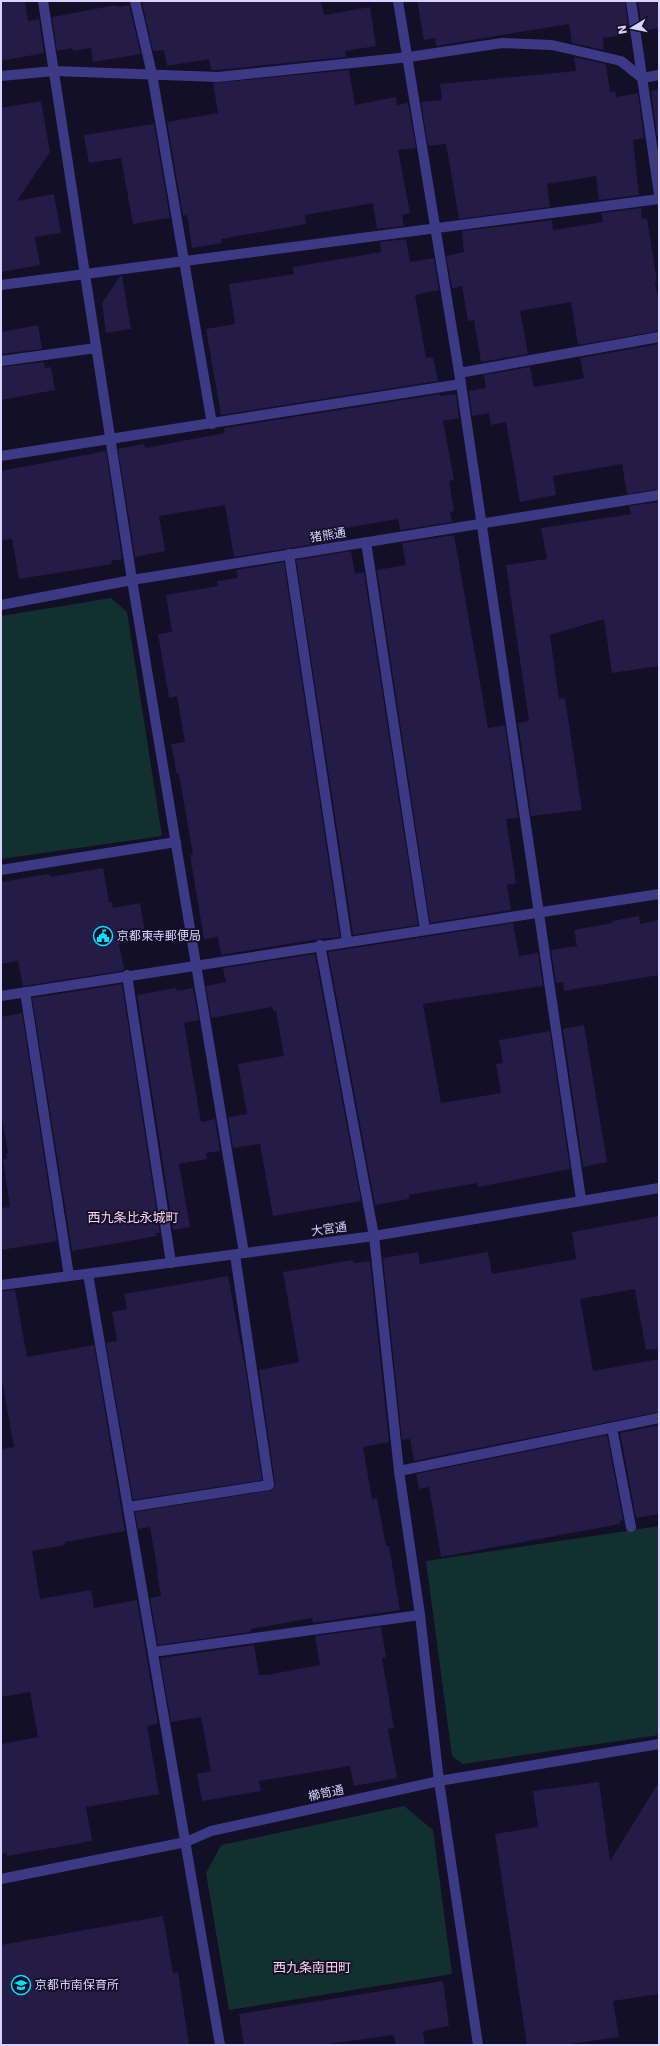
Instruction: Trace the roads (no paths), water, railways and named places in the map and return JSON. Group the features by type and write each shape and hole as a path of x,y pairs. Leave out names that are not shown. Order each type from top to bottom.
{"street":[{"path":"44,1 110,440 196,964 240,1254 269,1485 128,1507"},
{"path":"135,1 152,74 212,424"},
{"path":"398,1 409,57 461,384 581,1200"},
{"path":"631,1 659,194"},
{"path":"1,76 54,71 218,77 409,57 502,43 552,45 621,62 642,78 659,75"},
{"path":"1,285 659,199"},
{"path":"459,372 659,336"},
{"path":"1,361 96,348"},
{"path":"1,456 461,384"},
{"name":"猪熊通","path":"1,605 132,580 659,495"},
{"path":"366,542 425,930"},
{"path":"289,554 347,941"},
{"path":"1,870 176,842"},
{"path":"1,996 196,964 659,894"},
{"path":"320,945 374,1236 400,1471 420,1615 439,1781 478,2045"},
{"path":"127,975 172,1263"},
{"path":"25,992 69,1276"},
{"name":"大宮通","path":"1,1284 374,1236 659,1188"},
{"path":"88,1274 154,1652 220,2045"},
{"path":"400,1471 659,1418"},
{"path":"612,1428 632,1527"},
{"path":"154,1652 420,1615"},
{"name":"櫛笥通","path":"1,1879 186,1842 211,1831 439,1781 659,1744"}],"place":[{"name":"京都東寺郵便局","path":"103,936"},
{"name":"京都市南保育所","path":"21,1985"}],"district":[{"name":"西九条比永城町","path":"133,1217"},
{"name":"西九条南田町","path":"312,1967"}]}
